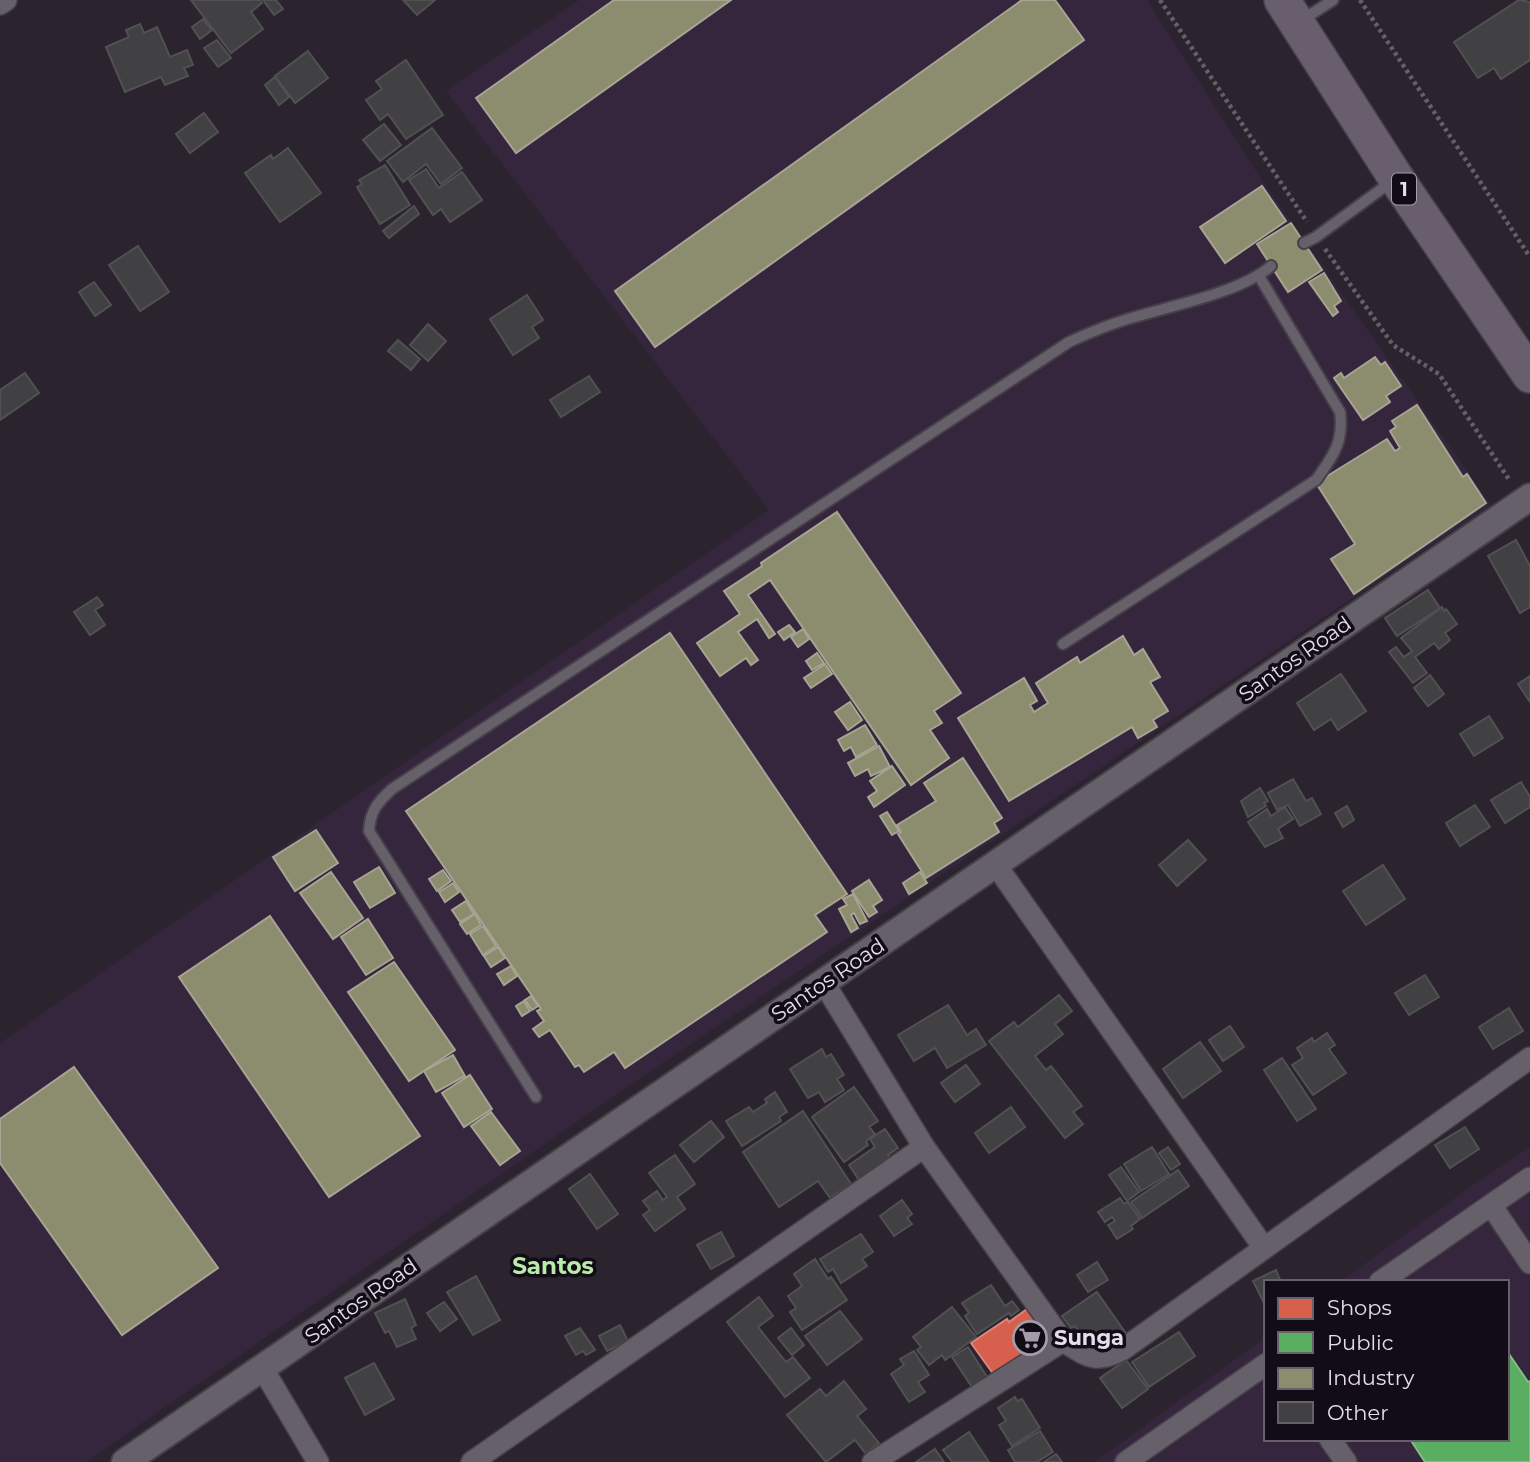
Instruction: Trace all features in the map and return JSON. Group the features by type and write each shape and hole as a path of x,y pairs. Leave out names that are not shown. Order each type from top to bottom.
{"highway":[{"name":"1","path":"1289,12 1396,178 1530,375"}],"street":[{"path":"0,4 6,0"},
{"name":"Santos Road","path":"125,1462 1527,499"},
{"path":"996,865 1265,1248"},
{"path":"824,983 924,1147 1063,1341 1088,1357 1110,1356 1122,1350 1530,1058"},
{"path":"472,1462 924,1147"},
{"path":"1383,1280 1530,1178"},
{"path":"1491,1205 1530,1263"},
{"path":"873,1462 1063,1341"},
{"path":"1126,1462 1264,1365"},
{"path":"263,1368 318,1462"},
{"path":"1331,1441 1346,1462"}],"lane":[{"path":"1289,12 1333,0"},
{"path":"1304,243 1396,178"},
{"path":"536,1097 369,831 370,818 376,804 392,789 1069,342 1104,326 1201,298 1259,276 1271,266"},
{"path":"1063,644 1316,480 1335,453 1342,428 1340,412 1259,276"}],"path":[{"path":"1160,0 1316,237 1393,345 1439,374 1527,499"},
{"path":"1360,0 1530,257"}],"shaded area":[{"path":"579,0 1147,0 1261,179 1491,505 627,1087 86,1462 0,1462 0,1043 769,510 446,91"},
{"path":"1530,1147 1530,1462 1095,1462 1264,1338 1264,1441 1509,1441 1509,1280 1343,1280"}],"building: Shops":[{"path":"1030,1307 1051,1337 994,1375 971,1343"}],"building: Public":[{"path":"1509,1354 1528,1382 1530,1381 1530,1462 1425,1462 1411,1441 1509,1441"}],"building: Industry":[{"path":"614,0 731,0 516,153 476,98"},
{"path":"1022,0 1055,0 1084,40 655,347 615,291"},
{"path":"1262,186 1286,221 1225,263 1200,227"},
{"path":"1291,223 1322,270 1288,292 1257,244"},
{"path":"1324,273 1341,301 1334,306 1338,312 1333,316 1309,282"},
{"path":"1375,357 1381,365 1385,362 1401,386 1386,396 1390,402 1363,420 1334,378 1341,373 1344,378"},
{"path":"1417,405 1463,477 1467,474 1486,503 1354,594 1331,559 1355,544 1316,483 1387,439 1395,451 1400,448 1390,431 1396,427 1392,421"},
{"path":"837,512 961,693 934,711 942,723 930,730 949,758 911,785 770,580 748,595 775,634 769,638 757,619 738,632 758,660 751,665 746,658 720,676 697,643 740,614 724,591"},
{"path":"789,625 795,632 784,640 778,632"},
{"path":"803,629 809,639 798,647 791,637"},
{"path":"670,633 847,894 815,915 827,932 625,1068 614,1052 584,1072 579,1065 575,1067 550,1030 539,1037 533,1029 544,1021 537,1011 541,1009 406,811"},
{"path":"1123,636 1134,655 1143,649 1160,677 1150,682 1168,711 1153,720 1157,727 1138,738 1132,727 1009,801 958,718 1024,678 1037,701 1030,705 1034,712 1048,703 1036,683 1077,657 1080,663"},
{"path":"817,653 824,663 812,670 806,661"},
{"path":"825,664 832,674 811,688 804,678"},
{"path":"850,702 862,720 848,730 835,712"},
{"path":"865,725 877,745 856,757 851,747 844,751 838,740"},
{"path":"879,746 890,767 871,776 868,769 855,776 848,763"},
{"path":"963,758 1002,818 994,823 999,832 926,878 898,834 901,832 897,825 936,801 924,783"},
{"path":"892,766 905,785 874,807 868,797 877,791 870,781"},
{"path":"887,812 899,831 892,835 880,816"},
{"path":"316,830 338,863 295,891 273,857"},
{"path":"379,867 395,893 370,908 354,882"},
{"path":"443,870 451,881 437,891 429,879"},
{"path":"331,872 363,918 333,939 300,893"},
{"path":"920,872 927,883 909,894 903,883"},
{"path":"869,880 882,900 873,906 877,912 869,917 852,891"},
{"path":"453,883 459,892 445,902 439,892"},
{"path":"853,894 867,921 860,924 854,913 851,915 858,928 851,932 839,909 847,905 843,899"},
{"path":"466,901 474,914 460,922 452,910"},
{"path":"475,914 481,925 467,934 460,924"},
{"path":"270,916 420,1136 329,1197 179,977"},
{"path":"368,919 393,958 366,975 341,937"},
{"path":"483,926 496,946 483,955 470,934"},
{"path":"498,947 505,958 491,967 484,956"},
{"path":"394,962 455,1050 409,1081 348,992"},
{"path":"511,966 517,976 504,985 497,974"},
{"path":"531,996 538,1006 532,1010 525,1000"},
{"path":"524,1001 530,1011 522,1016 516,1006"},
{"path":"453,1055 465,1076 436,1092 424,1071"},
{"path":"74,1067 218,1268 122,1335 0,1163 0,1119"},
{"path":"470,1075 492,1109 464,1127 442,1093"},
{"path":"491,1112 520,1151 500,1165 471,1126"}],"building: Other":[{"path":"191,0 260,0 262,3 251,12 263,29 231,53"},
{"path":"263,0 276,0 283,9 274,15"},
{"path":"403,0 435,0 417,15"},
{"path":"1519,0 1530,2 1530,60 1501,79 1494,68 1478,78 1454,42"},
{"path":"203,19 212,30 200,39 192,27"},
{"path":"140,24 144,33 157,27 170,57 187,50 193,65 184,68 188,76 165,85 161,77 125,92 106,47 129,37 126,30"},
{"path":"217,40 231,58 218,67 204,48"},
{"path":"308,51 328,78 295,103 275,76"},
{"path":"406,60 443,115 406,139 388,114 380,120 366,100 382,89 376,81"},
{"path":"275,77 289,97 279,105 265,85"},
{"path":"204,113 218,132 190,153 176,134"},
{"path":"384,124 401,145 380,161 363,140"},
{"path":"432,128 462,168 441,184 426,164 403,182 387,161"},
{"path":"288,148 321,193 280,222 245,173 271,155 273,159"},
{"path":"385,165 410,205 380,224 357,187 362,184 359,180"},
{"path":"426,169 439,188 462,172 482,200 450,222 441,209 433,215 409,180"},
{"path":"414,206 419,214 389,238 383,231"},
{"path":"138,246 169,292 140,311 109,265"},
{"path":"94,282 111,305 95,316 79,292"},
{"path":"527,295 543,320 532,327 539,338 513,355 490,319"},
{"path":"428,324 446,341 428,361 410,345"},
{"path":"398,340 420,359 411,370 388,351"},
{"path":"25,373 39,393 0,420 0,390"},
{"path":"589,376 600,392 561,417 550,400"},
{"path":"1516,540 1530,566 1530,607 1520,613 1488,556"},
{"path":"1428,590 1440,608 1397,636 1385,618"},
{"path":"97,597 103,605 95,610 105,625 90,635 74,612"},
{"path":"1442,607 1457,624 1445,633 1450,640 1439,649 1434,643 1415,657 1427,673 1413,683 1389,652 1396,647 1404,657 1412,651 1401,638"},
{"path":"1341,674 1366,711 1338,730 1331,719 1314,730 1297,703"},
{"path":"1430,675 1444,694 1428,706 1414,688"},
{"path":"1530,676 1530,702 1518,684"},
{"path":"1489,716 1503,738 1474,756 1460,734"},
{"path":"1293,779 1306,801 1312,798 1321,814 1300,826 1288,805 1277,810 1268,793"},
{"path":"1521,782 1530,797 1530,807 1505,823 1491,800"},
{"path":"1260,788 1268,801 1264,803 1266,806 1248,817 1241,801"},
{"path":"1475,805 1490,827 1460,846 1446,823"},
{"path":"1347,806 1354,820 1343,827 1335,813"},
{"path":"1285,807 1293,819 1278,829 1283,838 1265,847 1248,822 1267,809 1271,816"},
{"path":"1188,840 1206,860 1177,886 1159,865"},
{"path":"1383,865 1405,899 1366,925 1343,891"},
{"path":"1425,975 1439,997 1409,1015 1395,993"},
{"path":"1059,995 1072,1011 1055,1024 1063,1034 1035,1056 1046,1070 1051,1066 1082,1106 1073,1112 1083,1124 1065,1138 989,1041 1014,1022 1018,1027"},
{"path":"948,1005 967,1035 976,1029 986,1045 947,1068 935,1048 914,1061 898,1035"},
{"path":"1509,1008 1523,1031 1493,1049 1479,1027"},
{"path":"1230,1026 1244,1047 1223,1061 1209,1040"},
{"path":"1327,1033 1335,1045 1329,1049 1346,1073 1313,1095 1292,1065 1303,1058 1297,1048 1312,1038 1314,1042"},
{"path":"1200,1042 1221,1071 1183,1098 1163,1069"},
{"path":"822,1049 826,1057 831,1054 844,1075 837,1079 844,1090 825,1102 819,1092 808,1098 790,1069"},
{"path":"1282,1058 1316,1109 1297,1121 1264,1070"},
{"path":"966,1065 980,1084 955,1102 941,1083"},
{"path":"854,1087 878,1121 869,1127 875,1134 866,1141 868,1145 844,1162 812,1117"},
{"path":"775,1092 787,1112 779,1117 781,1121 742,1146 726,1121 749,1107 753,1112 767,1103 765,1099"},
{"path":"1011,1107 1025,1127 989,1153 975,1133"},
{"path":"803,1111 851,1184 830,1198 818,1181 779,1207 743,1152"},
{"path":"711,1121 724,1137 694,1162 680,1145"},
{"path":"1465,1127 1479,1149 1450,1168 1435,1145"},
{"path":"885,1129 898,1148 888,1155 892,1161 861,1183 849,1165 875,1147 870,1139"},
{"path":"1152,1147 1169,1174 1141,1191 1124,1164"},
{"path":"1168,1147 1180,1164 1171,1170 1159,1153"},
{"path":"675,1155 695,1184 677,1197 685,1209 655,1231 643,1215 650,1210 643,1201 657,1191 663,1200 667,1197 649,1173"},
{"path":"1121,1167 1139,1192 1127,1201 1109,1175"},
{"path":"1178,1170 1189,1186 1142,1218 1131,1202"},
{"path":"590,1174 618,1214 597,1229 569,1189"},
{"path":"1120,1198 1124,1204 1128,1202 1140,1219 1131,1226 1133,1229 1117,1239 1108,1225 1115,1221 1112,1217 1105,1222 1098,1212"},
{"path":"902,1200 912,1214 907,1218 912,1224 894,1236 880,1216"},
{"path":"721,1232 734,1256 711,1269 697,1245"},
{"path":"861,1234 873,1252 862,1259 867,1266 841,1283 833,1269 828,1272 820,1259"},
{"path":"815,1259 847,1300 802,1330 790,1312 796,1308 788,1296 802,1286 794,1274"},
{"path":"1097,1262 1108,1280 1088,1292 1077,1275"},
{"path":"1276,1270 1280,1280 1264,1280 1264,1303 1253,1281"},
{"path":"476,1276 500,1320 473,1335 447,1292"},
{"path":"991,1285 1005,1306 1012,1301 1019,1310 1011,1316 1009,1313 977,1334 965,1316 969,1313 962,1303"},
{"path":"1097,1292 1127,1335 1102,1352 1093,1352 1075,1326 1071,1328 1062,1316"},
{"path":"759,1297 773,1316 758,1327 786,1362 793,1357 810,1378 785,1397 727,1322"},
{"path":"405,1299 416,1325 411,1328 416,1339 397,1347 389,1331 385,1333 375,1313"},
{"path":"444,1302 457,1319 440,1331 427,1313"},
{"path":"952,1307 976,1337 945,1360 942,1355 929,1365 917,1350 921,1347 913,1337"},
{"path":"840,1311 862,1339 827,1365 805,1336"},
{"path":"620,1325 628,1341 607,1351 599,1336"},
{"path":"580,1328 595,1350 586,1355 583,1351 576,1355 565,1336"},
{"path":"791,1328 804,1345 792,1355 778,1338"},
{"path":"1179,1332 1195,1356 1149,1387 1132,1362"},
{"path":"968,1347 989,1380 974,1390 952,1357"},
{"path":"914,1351 929,1375 918,1382 925,1392 909,1402 891,1374 904,1365 900,1359"},
{"path":"1126,1360 1148,1389 1122,1408 1100,1378"},
{"path":"374,1363 394,1399 365,1415 345,1378"},
{"path":"844,1381 866,1409 857,1416 879,1443 866,1454 855,1440 826,1462 787,1415 820,1389 826,1396"},
{"path":"1015,1397 1017,1401 1022,1399 1040,1428 1012,1446 999,1425 1006,1421 998,1408"},
{"path":"1040,1431 1053,1452 1037,1462 1015,1462 1008,1450"},
{"path":"969,1432 989,1462 952,1462 943,1450"},
{"path":"935,1449 944,1462 916,1462"},
{"path":"1056,1454 1062,1462 1044,1462"}],"place":[{"name":"Sunga","path":"1030,1338"}],"district":[{"name":"Santos","path":"553,1266"}]}
